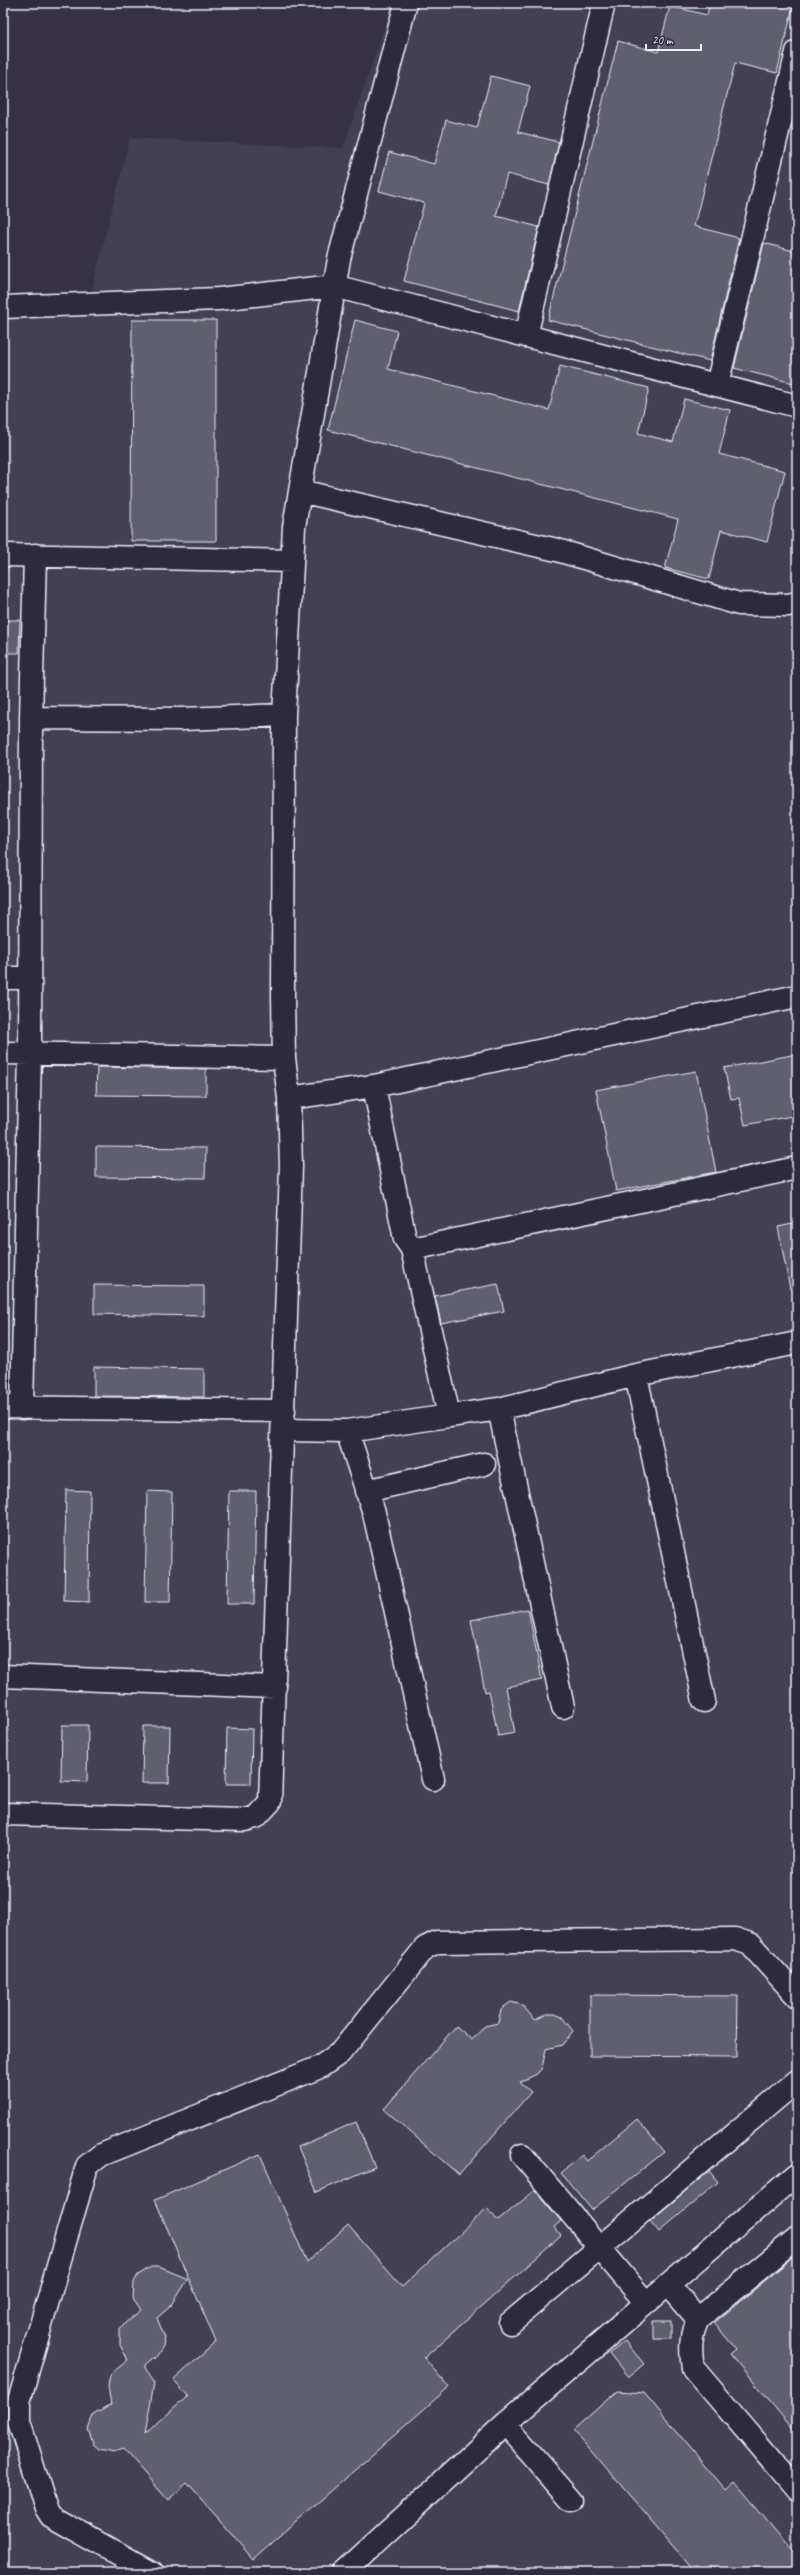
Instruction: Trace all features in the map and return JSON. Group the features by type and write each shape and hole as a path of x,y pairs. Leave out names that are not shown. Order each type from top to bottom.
{"lane":[{"path":"3,1814 245,1820 256,1817 270,1802 284,1421 291,1166 289,1098 284,1058 284,715 294,526 339,260 406,3"},
{"path":"526,336 604,3"},
{"path":"717,385 797,52"},
{"path":"3,307 219,299 334,286 797,406"},
{"path":"300,491 558,550 739,604 788,606 797,602"},
{"path":"3,555 292,561"},
{"path":"35,555 31,718 30,1053 13,1408 284,1421 347,1431 499,1409 636,1375 797,1343"},
{"path":"31,718 182,719 284,715"},
{"path":"3,978 30,978"},
{"path":"289,1098 374,1086 797,996"},
{"path":"3,1053 284,1058"},
{"path":"374,1086 405,1239 412,1249 449,1416"},
{"path":"412,1249 797,1168"},
{"path":"636,1375 704,1701"},
{"path":"499,1409 563,1707"},
{"path":"347,1431 374,1513 433,1779"},
{"path":"366,1491 484,1464"},
{"path":"3,1676 275,1687"},
{"path":"151,2572 52,2516 46,2508 19,2422 19,2401 87,2166 101,2155 320,2067 340,2053 426,1948 437,1942 735,1939 750,1944 797,1996"},
{"path":"510,2323 797,2081"},
{"path":"522,2155 646,2303"},
{"path":"344,2572 505,2424 797,2174"},
{"path":"797,2238 698,2319 692,2332 690,2351 693,2368 797,2490"},
{"path":"668,2284 698,2319"},
{"path":"505,2424 571,2500"}],"shaded area":[{"path":"393,3 797,3 797,2572 3,2572 3,300 89,301 130,138 343,148"}],"building":[{"path":"710,3 794,3 777,73 735,63 694,226 739,238 710,361 548,320 618,41 658,52 670,6 707,15"},
{"path":"491,76 530,86 518,132 559,142 549,185 507,174 496,216 539,227 519,311 404,281 424,203 379,191 389,152 434,164 446,120 477,128"},
{"path":"764,243 797,252 797,384 734,368"},
{"path":"132,320 216,320 216,541 131,541"},
{"path":"355,320 397,331 388,369 549,410 560,366 649,388 638,433 673,442 684,399 730,410 719,454 785,471 767,542 721,530 709,579 665,568 678,519 328,430"},
{"path":"3,620 20,620 19,653 3,653"},
{"path":"797,1054 797,1115 745,1125 739,1098 731,1099 724,1068"},
{"path":"97,1067 206,1069 206,1096 96,1095"},
{"path":"696,1071 716,1172 616,1191 596,1090"},
{"path":"96,1147 206,1148 205,1178 96,1177"},
{"path":"797,1223 797,1289 790,1289 778,1227"},
{"path":"498,1284 504,1311 441,1323 435,1296"},
{"path":"94,1285 204,1286 204,1316 94,1314"},
{"path":"94,1367 204,1369 204,1397 94,1396"},
{"path":"66,1490 90,1491 89,1602 64,1601"},
{"path":"147,1491 172,1492 170,1602 145,1602"},
{"path":"229,1491 256,1491 254,1604 227,1604"},
{"path":"528,1609 542,1680 506,1687 515,1733 498,1736 489,1691 485,1692 471,1620"},
{"path":"62,1725 88,1725 87,1782 61,1781"},
{"path":"143,1726 170,1726 169,1783 142,1783"},
{"path":"227,1728 252,1729 251,1784 226,1784"},
{"path":"590,1995 738,1996 737,2057 590,2056"},
{"path":"511,2002 522,2005 535,2020 547,2014 555,2014 562,2017 573,2031 562,2045 546,2049 542,2068 537,2074 520,2082 531,2092 459,2175 384,2109 456,2026 472,2040 485,2026 498,2023 501,2009"},
{"path":"637,2119 664,2152 592,2210 561,2173 582,2155 587,2161"},
{"path":"356,2122 375,2167 317,2192 298,2147"},
{"path":"260,2154 307,2262 348,2225 402,2287 487,2208 498,2221 535,2190 561,2221 554,2227 561,2236 424,2358 449,2387 254,2559 187,2483 168,2500 123,2449 114,2452 99,2449 93,2444 88,2429 93,2415 111,2405 108,2386 109,2379 113,2372 128,2360 120,2345 120,2330 125,2323 141,2310 133,2298 134,2282 138,2275 151,2267 159,2267 188,2279 172,2305 157,2318 165,2338 163,2346 155,2359 154,2357 145,2365 154,2383 145,2434 188,2396 174,2380 216,2342 155,2200"},
{"path":"709,2171 718,2182 659,2232 650,2221"},
{"path":"797,2254 797,2434 730,2354 736,2349 714,2323"},
{"path":"653,2321 671,2321 671,2339 653,2339"},
{"path":"625,2341 644,2364 628,2377 609,2353"},
{"path":"617,2391 644,2393 726,2490 735,2482 797,2555 797,2572 694,2572 573,2430"}]}
